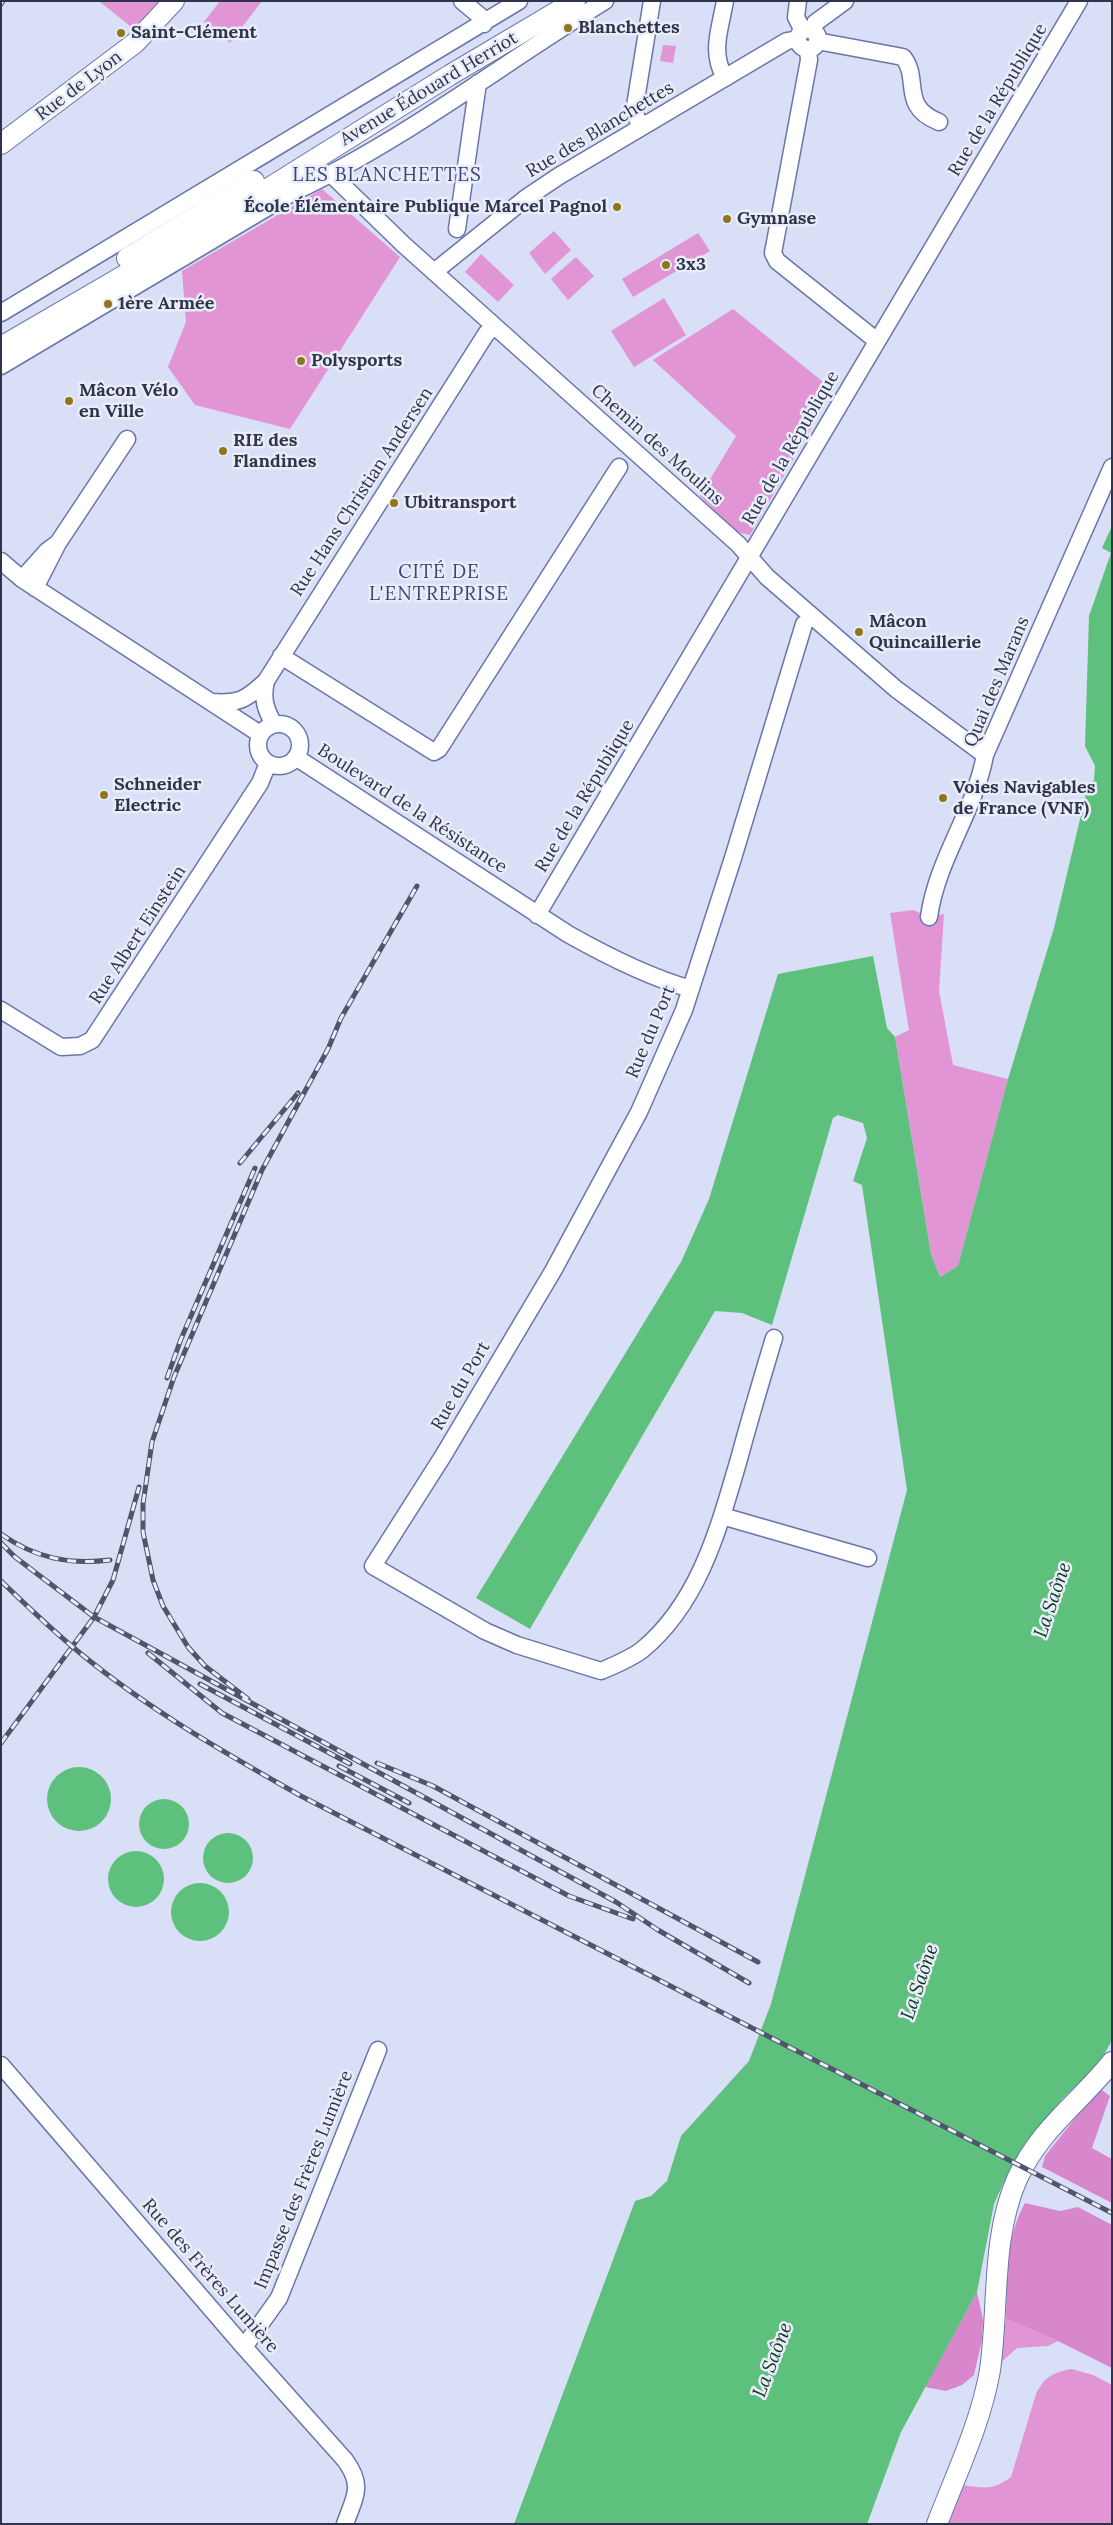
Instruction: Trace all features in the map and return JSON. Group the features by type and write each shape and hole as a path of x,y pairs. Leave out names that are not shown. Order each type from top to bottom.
{"main road":[{"name":"Rue de Lyon","path":"1,144 135,43 174,1"},
{"name":"Avenue Édouard Herriot","path":"1,334 551,1"},
{"name":"Avenue Édouard Herriot","path":"1,347 192,236 450,75 575,1"},
{"path":"937,2524 984,2402 994,2338 1002,2234 1013,2189 1048,2128 1112,2062"}],"street":[{"path":"462,1 480,16 484,24"},
{"path":"1,313 520,1"},
{"path":"1,366 290,194 334,173 431,116 478,82 605,1"},
{"path":"641,127 634,112 652,1"},
{"path":"725,1 716,55 717,65 725,78"},
{"path":"798,1 796,17 808,38 809,60 773,253 777,261 877,341"},
{"name":"Rue des Blanchettes","path":"434,272 526,198 641,127 787,41 808,38 815,23 845,1"},
{"name":"Rue de la République","path":"537,915 1080,1"},
{"path":"808,38 903,57 908,63 911,91 920,110 931,119 939,122"},
{"path":"458,229 478,82"},
{"name":"Chemin des Moulins","path":"334,173 335,178 434,272 751,557 767,577 896,689 985,755"},
{"name":"Rue Hans Christian Andersen","path":"210,702 227,703 245,699 266,681 486,334 494,326"},
{"path":"29,583 127,439"},
{"path":"281,656 434,752 439,749 618,467"},
{"name":"Quai des Marans","path":"929,917 938,875 982,773 985,755 1112,467"},
{"path":"1,561 29,583 260,734"},
{"name":"Rue du Port","path":"774,1338 722,1516 704,1564 691,1591 658,1634 641,1650 601,1671 517,1645 486,1631 373,1566 443,1456 553,1271 639,1112 691,989 804,624"},
{"name":"Rue Hans Christian Andersen","path":"266,681 264,692 265,708 274,724"},
{"path":"274,724 288,725 298,734 300,748 296,758 281,766 268,764 257,747 260,734 274,724"},
{"name":"Boulevard de la Résistance","path":"296,758 537,915 603,953 670,983 691,989"},
{"name":"Rue Albert Einstein","path":"1,1010 61,1047 80,1046 92,1040 260,783 268,764"},
{"path":"722,1516 868,1558"},
{"name":"Impasse des Frères Lumière","path":"244,2347 279,2298 378,2050"},
{"name":"Rue des Frères Lumière","path":"1,2064 355,2473 357,2483 356,2497 345,2524"}],"shaded area":[{"path":"99,1 161,1 141,24 130,26"},
{"path":"220,1 262,1 230,43 204,22"},
{"path":"663,45 676,46 673,63 660,61"},
{"path":"322,189 400,257 290,429 195,405 168,367 186,322 182,271"},
{"path":"554,231 571,250 545,274 529,253"},
{"name":"3x3","path":"698,233 710,251 633,297 622,279"},
{"path":"481,254 514,285 498,302 465,272"},
{"path":"576,257 594,276 568,300 551,279"},
{"path":"664,298 686,335 634,367 611,331"},
{"path":"733,309 833,390 750,535 737,532 700,496 736,436 653,360"},
{"path":"913,910 929,917 944,914 939,991 953,1065 1008,1079 958,1266 940,1277 931,1254 895,1037 909,1030 890,913"},
{"path":"1099,2088 1110,2096 1092,2148 1112,2159 1112,2203 1042,2167 1045,2156"},
{"path":"1025,2203 1060,2211 1078,2207 1112,2225 1112,2368 1058,2341 1006,2319 1010,2245 1018,2217"},
{"path":"977,2292 983,2320 982,2340 974,2375 962,2385 946,2391 925,2387"},
{"path":"1006,2319 1058,2341 1048,2346 1017,2348 998,2365"},
{"path":"1072,2369 1093,2375 1112,2385 1112,2524 946,2524 961,2485 992,2487 1011,2477 1039,2388 1050,2376"}],"water":[{"name":"La Saône","path":"1112,526 1112,2040 1099,2064 1063,2098 1026,2142 1003,2184 994,2204 977,2292 901,2432 867,2524 514,2524 635,2201 651,2196 667,2181 681,2136 749,2061 771,2004 907,1490 862,1185 853,1181 867,1138 863,1123 838,1115 833,1118 772,1325 742,1313 715,1311 530,1629 476,1598 681,1262 709,1199 778,974 873,956 887,1028 895,1037 931,1254 940,1277 958,1266 1008,1079 1054,928 1088,786 1094,780 1095,766 1085,746 1089,616 1111,553 1102,548"},
{"path":"73,1767 85,1767 102,1776 109,1787 111,1799 109,1811 102,1822 85,1831 73,1831 61,1826 52,1817 47,1805 47,1793 52,1781 61,1772"},
{"path":"159,1799 169,1799 182,1806 189,1819 189,1829 182,1842 169,1849 159,1849 150,1845 143,1838 139,1829 139,1819 143,1810 150,1803"},
{"path":"223,1833 233,1833 246,1840 253,1853 253,1863 246,1876 233,1883 223,1883 214,1879 207,1872 203,1863 203,1853 207,1844 214,1837"},
{"path":"130,1851 142,1851 152,1855 160,1863 164,1879 160,1895 152,1903 142,1907 130,1907 120,1903 112,1895 108,1885 108,1873 112,1863 120,1855"},
{"path":"200,1883 216,1888 224,1896 229,1912 224,1928 216,1936 200,1941 184,1936 176,1928 171,1912 176,1896 184,1888"}],"railway":[{"path":"248,1699 205,1666 188,1647 163,1606 153,1580 143,1532 143,1504 152,1442 174,1377 262,1170 328,1049 341,1018 417,886"},
{"path":"240,1163 298,1093"},
{"path":"167,1378 181,1339 255,1168"},
{"path":"1,1743 94,1617 113,1580 139,1487"},
{"path":"1,1534 27,1549 53,1558 80,1561 110,1560"},
{"path":"1,1543 15,1557 94,1617 616,1902 658,1930 749,1983"},
{"path":"1,1581 80,1653 133,1693 160,1712 272,1780 1112,2213"},
{"path":"148,1653 222,1713 569,1896 633,1919"},
{"path":"200,1684 350,1764"},
{"path":"377,1763 433,1786 758,1962"},
{"path":"339,1766 409,1803"}],"place":[{"name":"Blanchettes","path":"568,28"},
{"name":"Saint-Clément","path":"121,33"},
{"name":"École Élémentaire Publique Marcel Pagnol","path":"617,207"},
{"name":"Gymnase","path":"727,219"},
{"name":"3x3","path":"666,265"},
{"name":"1ère Armée","path":"108,304"},
{"name":"Polysports","path":"301,361"},
{"name":"Mâcon Vélo en Ville","path":"69,401"},
{"name":"RIE des Flandines","path":"223,451"},
{"name":"Ubitransport","path":"394,503"},
{"name":"Mâcon Quincaillerie","path":"859,632"},
{"name":"Schneider Electric","path":"104,795"},
{"name":"Voies Navigables de France (VNF)","path":"943,798"}],"district":[{"name":"LES BLANCHETTES","path":"387,176"},
{"name":"CITÉ DE L'ENTREPRISE","path":"439,584"}]}
